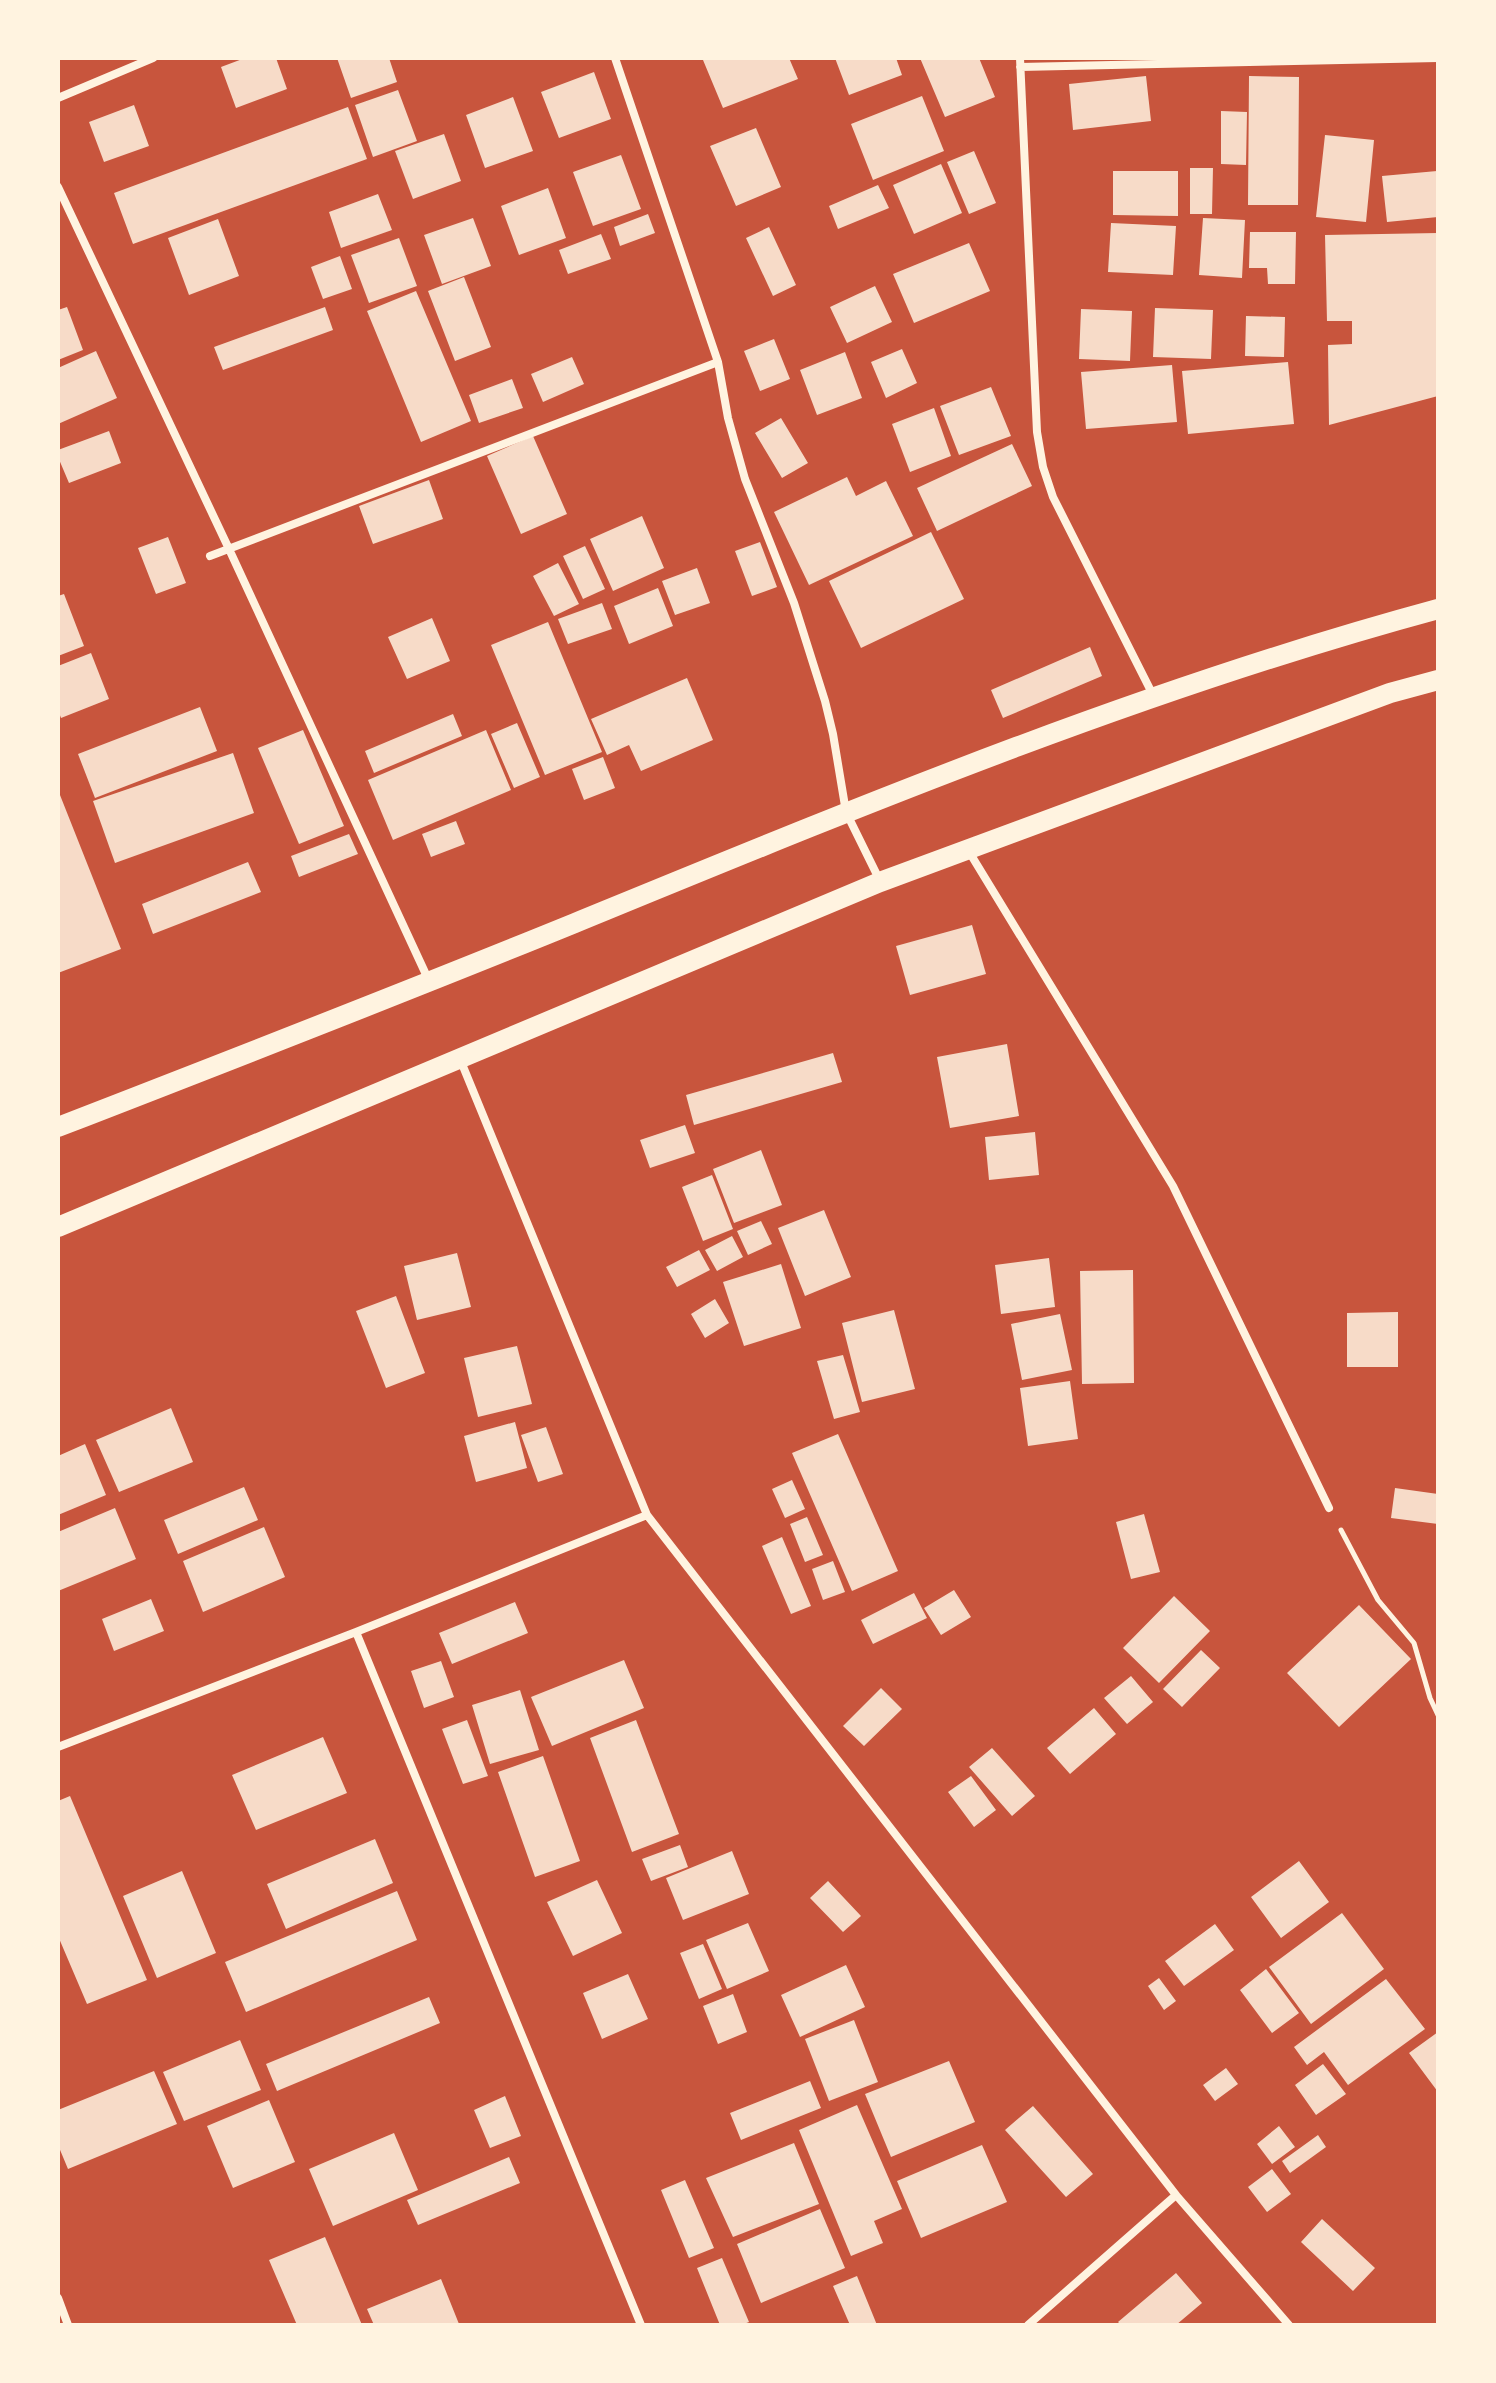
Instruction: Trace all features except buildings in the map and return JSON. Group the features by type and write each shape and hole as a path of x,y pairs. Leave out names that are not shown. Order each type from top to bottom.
{"main road":[{"path":"58,1127 430,982 846,812 1063,730 1154,697 1362,630 1438,609"},
{"path":"58,1227 880,882 1390,693 1438,680"}],"street":[{"path":"58,98 153,58"},
{"path":"615,58 718,362 728,418 745,479 794,603 825,701 846,812 880,882"},
{"path":"1154,697 1053,497 1043,467 1037,432 1020,62 1438,58"},
{"path":"58,187 430,982"},
{"path":"210,556 718,362"},
{"path":"967,850 1173,1186 1329,1508"},
{"path":"459,1058 647,1515 1176,2195 1289,2325"},
{"path":"58,1747 647,1515"},
{"path":"356,1632 641,2325"},
{"path":"1028,2325 1176,2195"},
{"path":"58,2298 68,2325"}],"path":[{"path":"1329,1508 1378,1600 1414,1643 1438,1715"}]}
